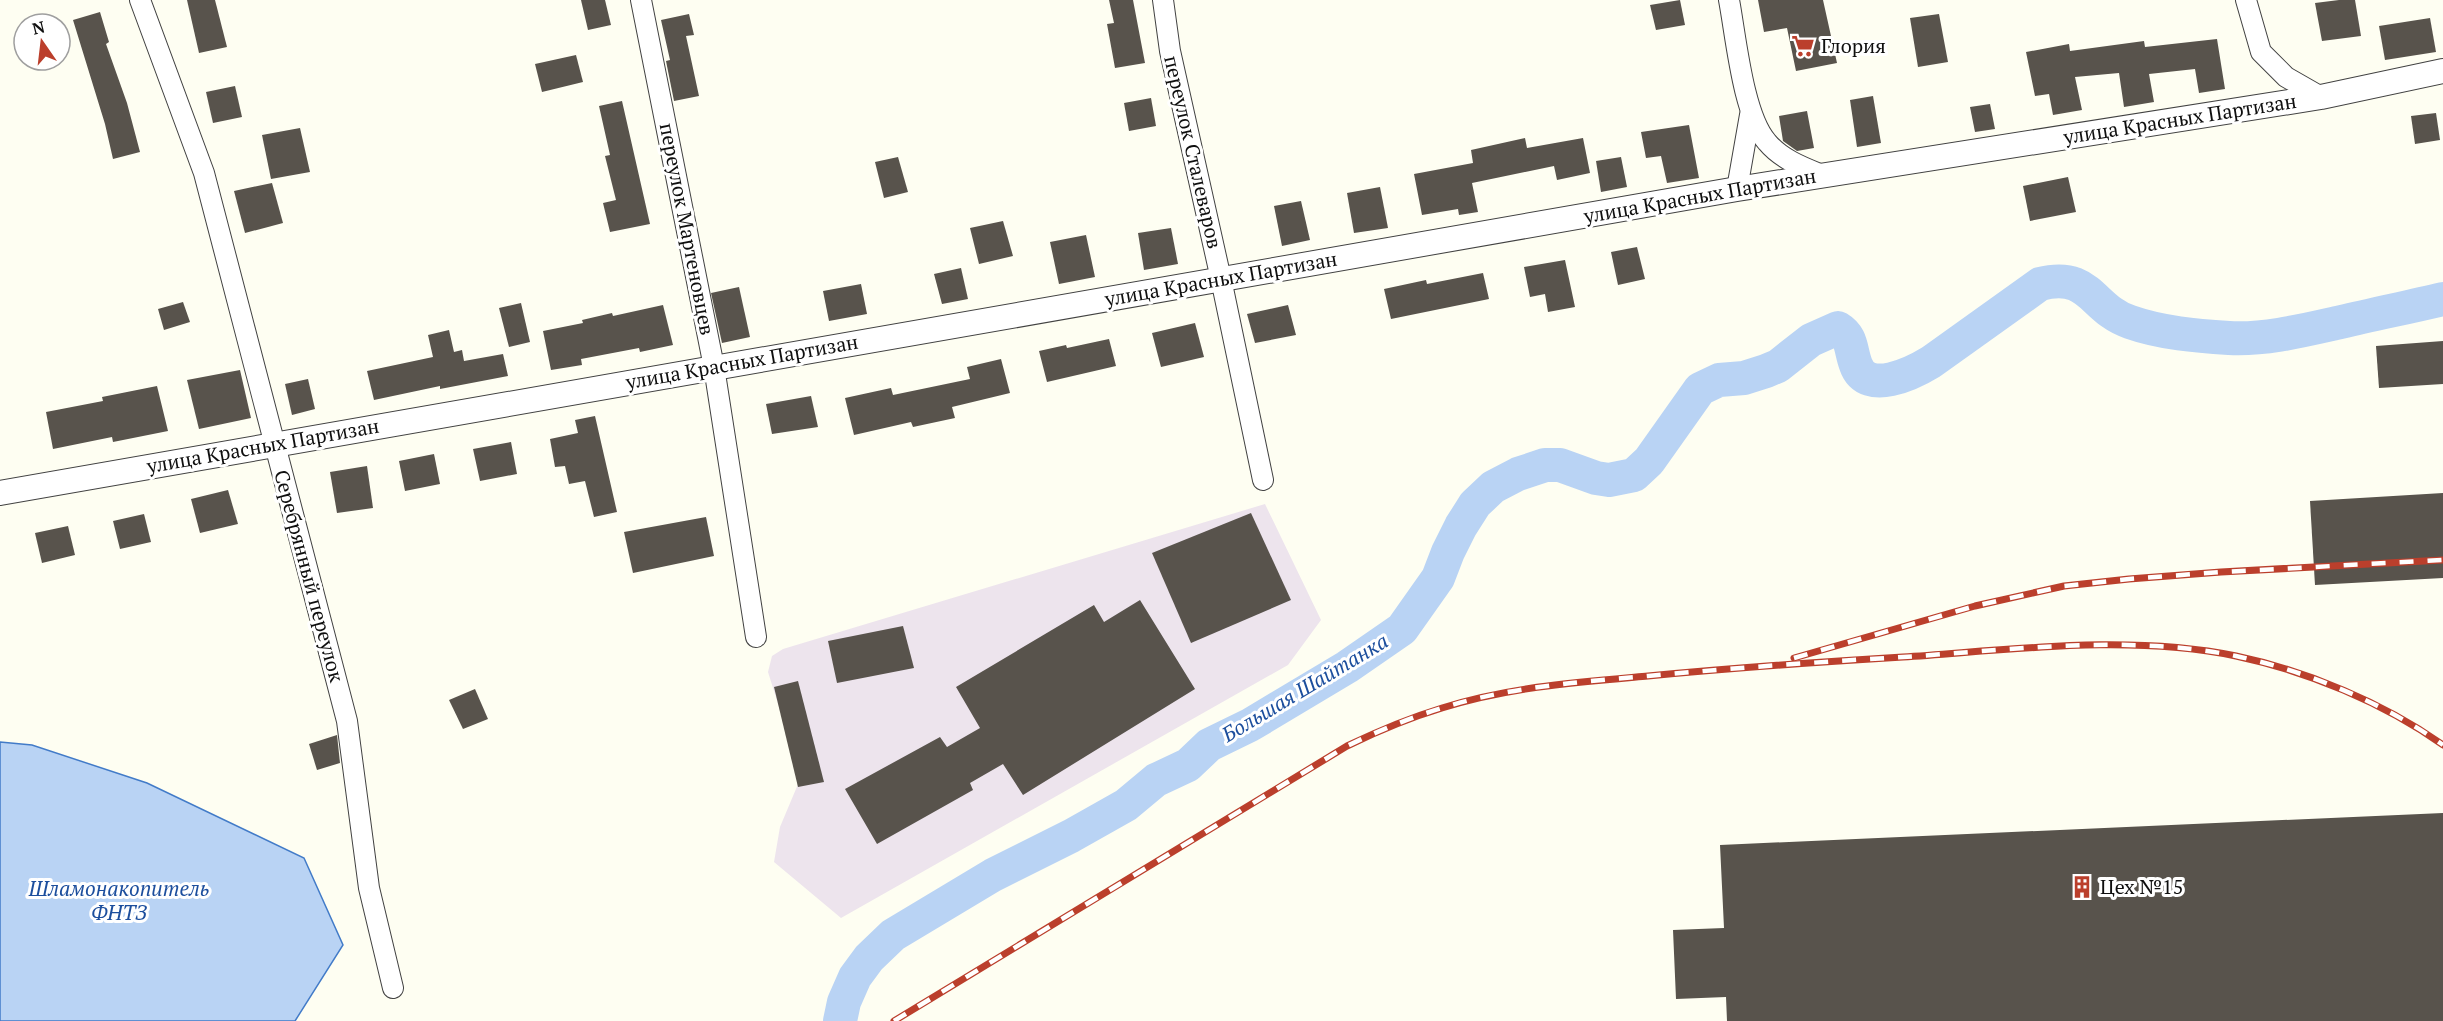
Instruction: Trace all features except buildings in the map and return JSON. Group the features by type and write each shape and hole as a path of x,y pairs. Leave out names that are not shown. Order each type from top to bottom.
{"street":[{"name":"Серебрянный переулок","path":"140,0 204,173 347,721 369,888 393,988"},
{"name":"переулок Мартеновцев","path":"641,0 714,367 756,637"},
{"name":"переулок Сталеваров","path":"1163,0 1170,51 1263,480"},
{"path":"1729,0 1750,115 1737,189"},
{"path":"2246,0 2261,52 2286,77 2321,97"},
{"name":"улица Красных Партизан","path":"0,493 274,443 1737,189 2321,97 2443,71"},
{"path":"1750,115 1767,142 1791,162 1822,175"}],"shaded area":[{"path":"1265,504 1321,620 1288,665 841,918 774,862 780,827 801,777 768,672 772,656 783,649"}],"water":[{"name":"Шламонакопитель ФНТЗ","path":"0,742 32,745 147,783 304,858 343,945 295,1021 0,1021"}],"waterway":[{"name":"Большая Шайтанка","path":"840,1021 844,1002 855,977 869,958 893,935 993,875 1071,836 1126,805 1156,780 1188,765 1209,745 1250,725 1347,667 1402,629 1438,578 1448,552 1475,504 1493,487 1518,474 1545,465 1560,465 1596,478 1609,480 1634,475 1649,461 1700,389 1719,380 1744,378 1778,366 1811,340 1838,328 1849,340 1856,365 1862,374 1880,381 1902,376 1931,362 2040,284 2057,281 2081,287 2117,316 2142,326 2192,335 2229,338 2285,334 2443,299"}],"railway":[{"path":"1794,658 1975,606 2064,586 2221,572 2443,560"},
{"path":"894,1021 1347,746 1430,712 1518,690 1712,670 1807,663 2027,648 2154,646 2195,649 2236,656 2290,670 2370,702 2396,715 2443,745"}],"place":[{"name":"Глория","path":"1803,46"},
{"name":"Цех №15","path":"2082,887"}]}
